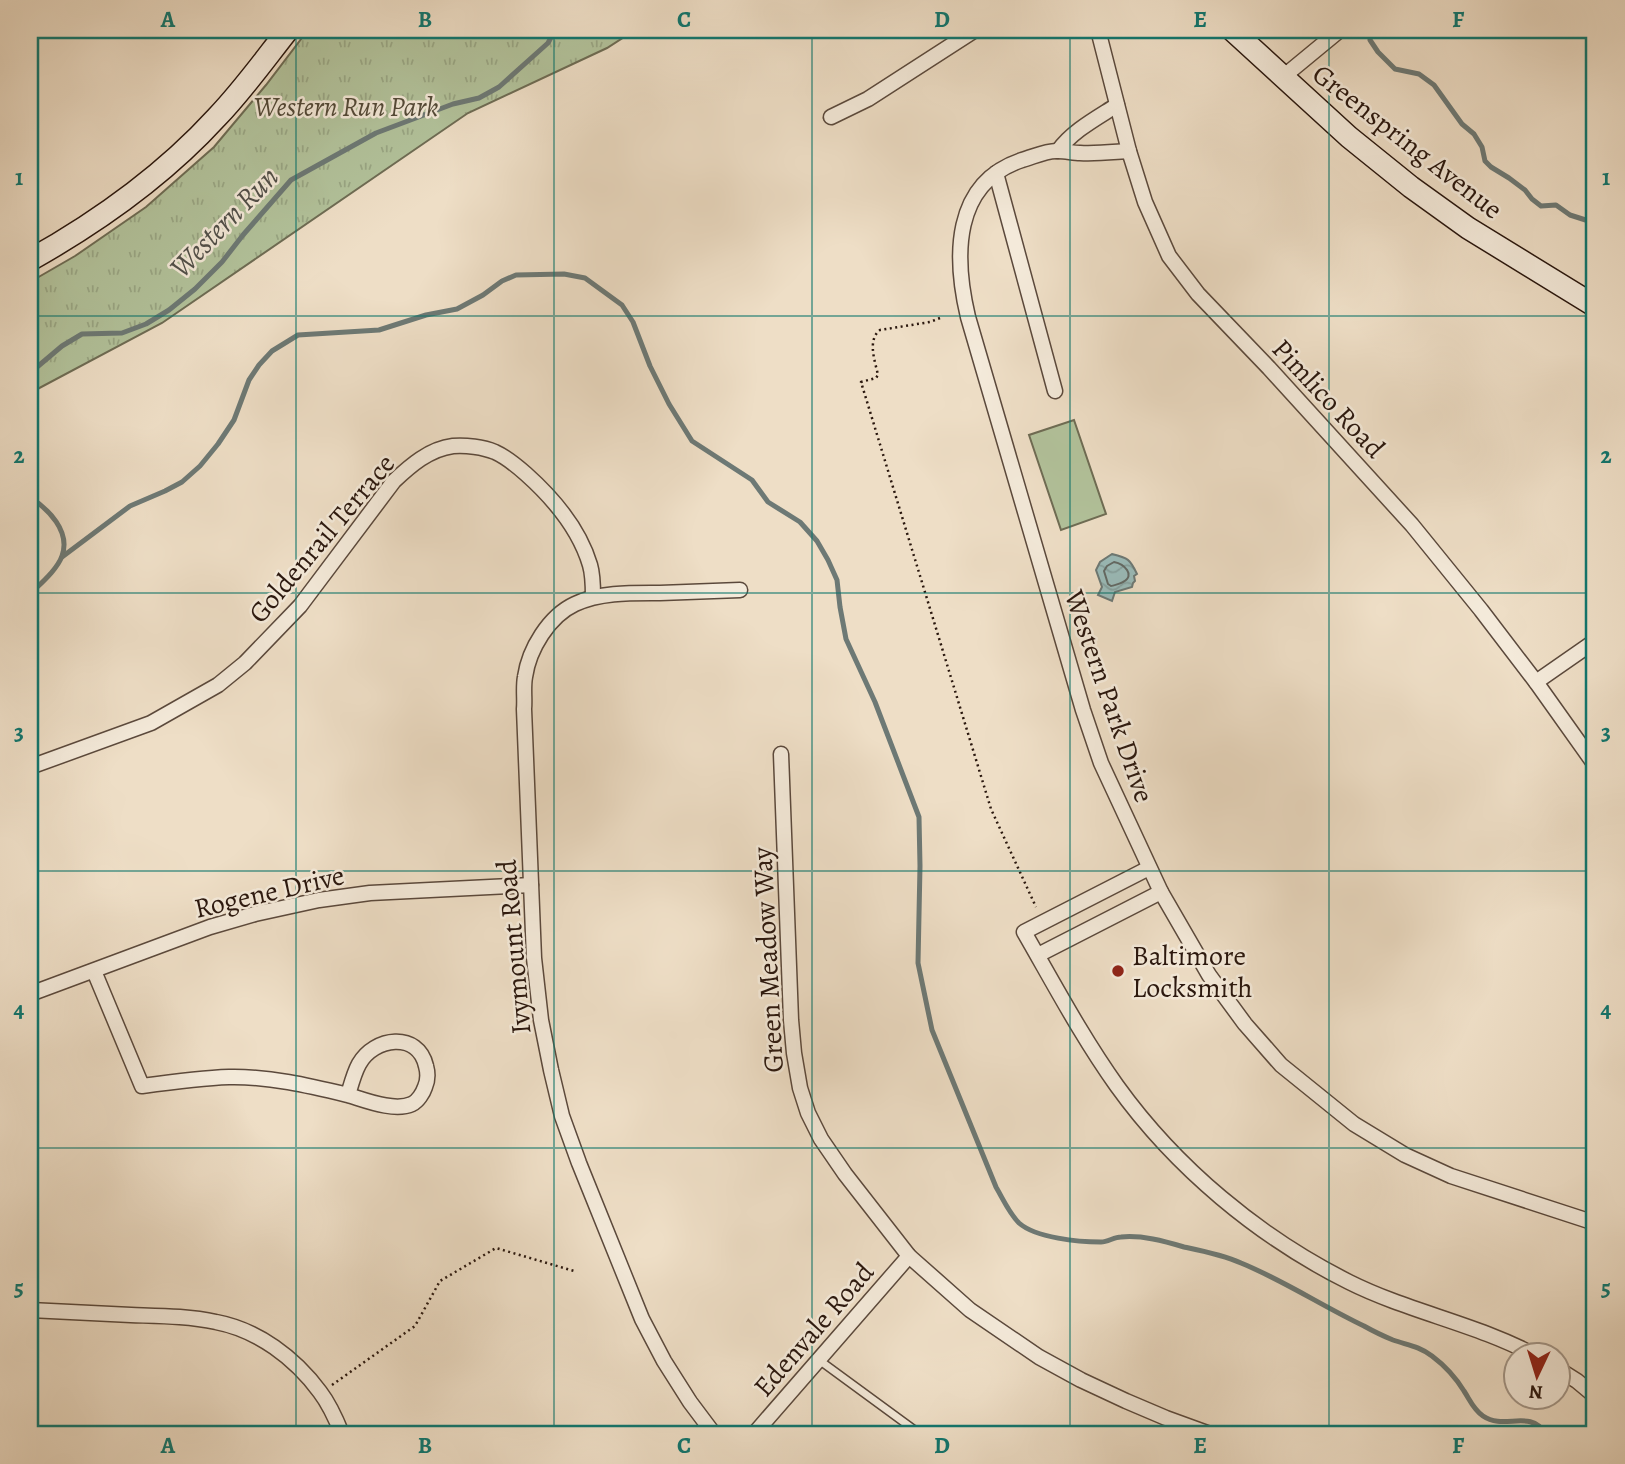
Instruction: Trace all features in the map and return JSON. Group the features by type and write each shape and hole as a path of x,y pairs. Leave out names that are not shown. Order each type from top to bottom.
{"main road":[{"path":"30,260 111,209 180,155 219,116 288,30"},
{"name":"Greenspring Avenue","path":"1232,30 1349,137 1411,187 1468,228 1595,306"}],"street":[{"path":"831,117 868,99 975,30"},
{"name":"Pimlico Road","path":"1098,30 1145,202 1169,256 1198,293 1412,525 1536,682 1595,765"},
{"path":"1283,77 1340,30"},
{"name":"Western Park Drive","path":"1058,151 1064,142 1117,105"},
{"name":"Western Park Drive","path":"1129,151 1058,151 1016,162 996,173 981,187 971,202 964,222 960,258 964,298 1083,710 1101,763 1160,892 1209,975 1244,1024 1282,1065 1354,1124 1405,1155 1451,1176 1595,1223"},
{"path":"996,173 1055,391"},
{"name":"Goldenrail Terrace","path":"30,767 151,723 227,678 300,606 394,481 412,464 430,453 451,446 471,446 495,452 515,464 544,490 566,517 584,549 591,568 593,597"},
{"name":"Ivymount Road","path":"714,1434 690,1402 642,1319 562,1116 541,1020 534,958 525,677 532,651 544,631 573,605 593,597 625,593 740,590"},
{"path":"1536,682 1595,641"},
{"name":"Green Meadow Way","path":"781,754 794,1053 800,1088 808,1113 821,1139 909,1256 970,1310 1038,1357 1126,1401 1210,1434"},
{"path":"1149,868 1024,932 1077,1027 1118,1087 1188,1168 1239,1212 1277,1240 1350,1282 1415,1310 1507,1342"},
{"name":"Rogene Drive","path":"30,995 210,927 319,900 370,894 531,885"},
{"path":"1038,955 1160,892"},
{"path":"94,971 142,1086 231,1077 304,1084 379,1104 396,1106 412,1104 422,1094 428,1081 423,1055 414,1046 400,1042 375,1047 358,1064 348,1095"},
{"name":"Edenvale Road","path":"754,1434 909,1256"},
{"path":"30,1310 183,1317 219,1322 245,1330 272,1345 295,1364 321,1394 342,1434"},
{"path":"1572,1378 1595,1396"}],"lane":[{"path":"819,1360 920,1434"}],"path":[{"path":"940,318 921,324 880,330 875,334 873,340 878,374 876,378 861,382 991,810 1043,922"},
{"path":"321,1394 415,1326 440,1281 496,1248 574,1271"}],"green space":[{"name":"Western Run Park","path":"308,30 635,30 607,48 468,113 162,323 30,393 30,282 75,256 146,207 214,147"},
{"path":"1074,420 1106,514 1061,530 1029,435"}],"water":[{"path":"1112,554 1128,560 1137,574 1132,587 1115,592 1112,601 1098,595 1102,587 1096,570 1100,562"}],"waterway":[{"name":"Western Run","path":"30,373 62,346 82,334 122,333 146,324 169,310 222,262 291,180 376,133 453,104 479,98 499,87 548,43 555,30"},
{"path":"1370,40 1395,69 1419,74 1434,85 1462,124 1474,134 1482,147 1485,161 1491,167 1525,190 1541,206 1556,205 1570,215 1595,223"},
{"path":"62,557 130,506 182,482 200,466 234,420 249,380 259,365 272,351 298,335 379,330 426,315 457,309 516,275 564,274 585,278 622,305 633,322 650,366 669,404 692,441 752,480 768,502 800,522 817,541 828,560 837,580 846,639 875,702 919,817 918,963 932,1030 996,1187 1015,1219 1036,1232 1058,1238 1101,1242 1118,1237 1145,1238 1234,1260 1378,1333 1427,1353 1450,1372 1483,1416 1491,1420 1532,1422 1546,1434"},
{"name":"Western Run","path":"30,497 56,522 61,530 64,547 56,566 30,594"}],"place":[{"name":"Baltimore Locksmith","path":"1118,971"}]}
